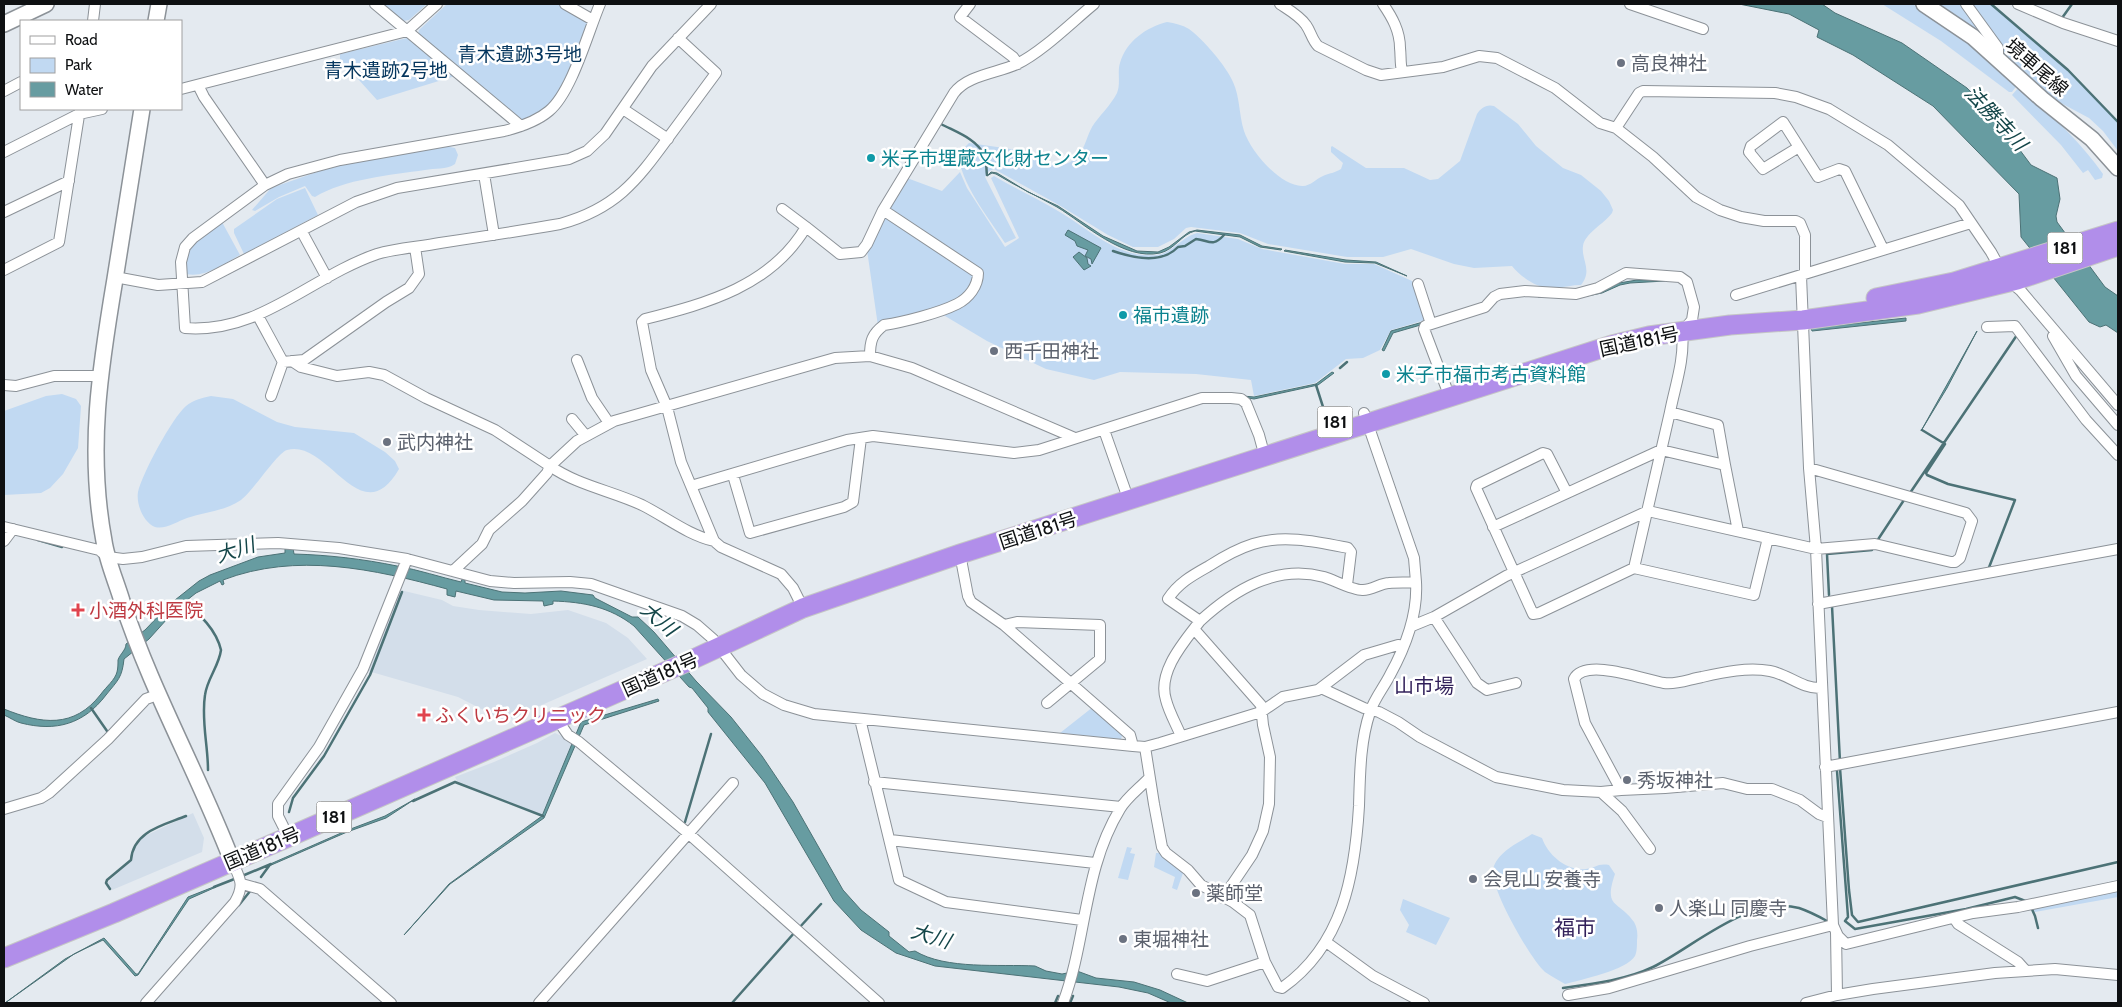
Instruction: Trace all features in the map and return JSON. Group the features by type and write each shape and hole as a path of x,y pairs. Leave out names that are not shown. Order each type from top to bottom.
{"highway":[{"name":"国道181号","path":"1365,419 1446,388 1632,329 1730,325 1803,314 1918,304 2009,274 2118,231"},
{"name":"国道181号","path":"2009,274 2118,246"},
{"name":"国道181号","path":"4,958 114,913 230,856 283,826 660,668 801,605 902,565 1264,453 1365,419 1612,345 1687,326"},
{"name":"国道181号","path":"801,605 960,554 1127,496"},
{"name":"国道181号","path":"4,945 230,856 557,719 660,668"}],"street":[{"path":"4,24 46,4"},
{"path":"93,20 96,4"},
{"path":"156,20 159,4"},
{"path":"375,4 521,126"},
{"path":"182,89 407,31 438,4"},
{"path":"565,4 593,20"},
{"path":"600,4 561,97 550,110 521,126 340,160 288,174 265,185 189,242 181,262 185,328 226,327 258,316 327,278 377,254 567,222 584,217 604,206 629,187 668,139 716,73 678,38"},
{"path":"115,277 158,285 202,282 302,232 356,202 397,188 569,159 587,151 599,140 623,109 652,66 711,4"},
{"path":"970,4 960,18 1013,57 1018,64"},
{"path":"782,209 840,254 861,252 868,244 883,210 956,90 965,83 1018,64 1033,55 1094,4"},
{"path":"1280,4 1302,20 1314,42 1324,50 1381,75 1443,67 1479,56 1497,58 1555,88 1600,123 1616,128 1653,157 1696,197 1720,210 1741,217 1764,221 1800,223 1804,235 1803,314 1816,550 1820,688 1837,995"},
{"path":"1383,4 1396,24 1402,71"},
{"path":"1630,4 1703,28"},
{"name":"境車尾線","path":"1924,4 1973,37 2042,99 2092,139 2118,168"},
{"path":"1966,4 1998,48 1998,60"},
{"path":"2018,4 2063,23 2118,41"},
{"path":"4,91 20,83"},
{"path":"198,85 204,97 265,185"},
{"path":"1616,128 1639,93 1644,91 1761,93 1796,97 1829,109 1888,145 1959,205 2017,287 2118,404"},
{"path":"623,109 668,139"},
{"path":"4,152 80,112 95,110"},
{"path":"142,110 99,376 96,466 99,507 108,556 132,633 157,695 190,760 242,884 242,891 235,902 146,1003"},
{"path":"4,270 59,242 80,112"},
{"path":"1799,147 1763,169 1749,152 1751,146 1783,122 1799,147 1818,177 1840,169 1845,171 1883,249"},
{"path":"484,174 494,235"},
{"path":"4,212 69,181"},
{"path":"870,356 870,341 875,332 884,325 958,304 969,296 978,282 978,273 883,210"},
{"path":"1736,295 1971,223"},
{"path":"801,605 794,588 781,574 721,547 714,540 680,462 667,407 651,370 642,325 643,320 699,304 736,289 764,274 789,252 806,227"},
{"path":"302,232 327,278"},
{"path":"288,361 304,360 409,288 419,274 415,247"},
{"path":"1446,388 1424,329 1425,326 1485,306 1494,296 1500,294 1525,291 1576,294 1598,288 1626,273 1658,274 1686,280 1694,308 1687,326 1662,450 1634,568"},
{"path":"1418,284 1431,324"},
{"path":"258,316 288,361 301,367 337,376 369,372 384,375 426,398 495,430 550,466 574,479 641,504 702,538 714,540"},
{"path":"1987,327 2015,326 2080,412 2118,455"},
{"path":"2050,326 2051,333 2076,376 2118,425"},
{"path":"453,572 482,544 490,530 522,501 547,473 550,466 577,442 609,423 835,358 870,356 912,368 1075,438"},
{"path":"577,360 592,398 609,423"},
{"path":"271,396 288,361"},
{"path":"4,386 16,386 54,376 99,376"},
{"path":"691,486 846,440 873,436 1014,453 1040,450 1202,398 1231,398 1241,399 1246,402 1264,453"},
{"path":"1670,412 1718,425 1738,531"},
{"path":"572,419 586,436"},
{"path":"1146,747 1149,778 1162,847 1166,854 1188,870 1201,885 1233,902 1252,918 1257,941 1265,962 1278,986 1282,988 1304,970 1326,942 1342,909 1350,877 1358,826 1361,756 1370,710 1391,673 1412,626 1417,597 1414,558 1365,419"},
{"path":"1104,430 1127,496"},
{"path":"733,475 750,533 844,507 853,502 861,438"},
{"path":"1494,527 1662,450 1725,464"},
{"path":"1567,494 1547,454 1543,453 1477,484 1476,488 1514,574 1532,612 1537,614 1634,568 1754,595 1768,538"},
{"path":"1412,626 1434,617 1506,576 1514,574 1648,511 1816,550 1875,544 1955,562 1960,558 1972,521 1966,513 1810,468"},
{"path":"4,541 8,528 99,550 108,556 123,559 142,557 186,546 278,543 339,548 490,581 514,584 570,582 591,584 682,616 697,625 716,643 741,675 763,694 772,700 814,714 1146,747 1261,712 1283,697 1321,688 1338,673 1364,655 1398,645 1403,646"},
{"path":"1223,898 1252,855 1263,831 1270,804 1270,757 1261,705 1197,625 1168,599 1175,588 1228,554 1254,543 1276,540 1300,540 1348,548 1351,552 1347,584"},
{"path":"1818,604 2118,549"},
{"path":"960,554 968,596 971,602 1004,625 1130,734 1133,746"},
{"path":"283,826 278,816 278,804 319,747 363,669 406,562"},
{"path":"1182,736 1166,700 1163,687 1169,669 1182,644 1197,625 1217,606 1237,591 1262,580 1280,575 1301,573 1322,576 1364,590 1389,583 1416,582"},
{"path":"1434,617 1479,686 1487,690 1516,683"},
{"path":"1004,625 1016,622 1100,625 1100,659 1047,703"},
{"path":"1621,790 1585,723 1574,679 1584,669 1623,672 1666,684 1723,672 1764,670 1783,674 1808,687 1820,688"},
{"path":"1321,688 1398,722 1420,737 1496,777 1563,790 1601,792 1723,783 1747,789 1772,789 1800,800 1818,814 1827,817"},
{"path":"4,809 50,793 108,739 146,699 157,695"},
{"path":"1825,767 2118,712"},
{"path":"860,718 899,880 946,902 1082,920"},
{"path":"557,719 568,735 689,834 879,1003"},
{"path":"1063,1003 1095,863 1121,807 1149,778"},
{"path":"874,782 1121,807"},
{"path":"539,1003 733,784"},
{"path":"1601,792 1622,811 1650,848"},
{"path":"890,840 1095,863"},
{"path":"242,884 260,889 391,1003"},
{"path":"1834,929 1846,944 1973,913 2018,907 2118,886"},
{"path":"1954,918 1958,924 2018,962 2026,971"},
{"path":"1568,995 1609,988 1750,946 1834,929"},
{"path":"1326,942 1373,976 1424,1003"},
{"path":"1177,974 1207,981 1265,962"},
{"path":"1806,1003 1837,995 1942,979 2026,971 2055,969 2118,975"}],"shaded area":[{"path":"400,590 442,600 453,606 479,610 531,614 568,610 606,623 628,638 647,659 505,721 458,697 368,671"},
{"path":"555,733 574,742 542,815 457,781 455,777 494,762"},
{"path":"193,813 204,838 202,852 112,890 107,883 131,861 133,849 143,837"}],"green space":[{"path":"383,4 427,4 409,20 403,21"},
{"name":"青木遺跡3号地","path":"447,4 558,4 585,19 587,23 563,86 550,106 523,122 418,34 419,30"},
{"path":"1882,4 1912,4 1929,13 1954,30 2018,84 2012,92 2009,92 1941,41"},
{"path":"1937,4 1963,4 1991,43"},
{"path":"1968,4 1990,4 2065,68 2118,123 2118,151 2103,131 2089,118 2059,102 2011,60"},
{"path":"1167,22 1189,29 1214,53 1230,76 1235,88 1247,139 1267,166 1294,185 1308,185 1323,176 1341,169 1343,163 1331,152 1332,146 1366,168 1404,168 1430,180 1438,179 1460,161 1477,114 1486,106 1494,106 1518,124 1536,146 1563,168 1581,175 1601,191 1609,201 1613,210 1612,213 1584,241 1583,251 1586,275 1581,285 1557,288 1544,287 1521,275 1512,266 1474,268 1454,264 1411,249 1383,257 1347,257 1268,244 1240,233 1191,227 1186,228 1174,239 1158,247 1133,247 1108,235 994,169 989,171 985,177 1016,238 1005,243 969,187 960,164 959,153 969,143 1023,152 1053,163 1066,164 1072,161 1083,149 1092,127 1117,93 1119,66 1127,48 1145,31"},
{"name":"青木遺跡2号地","path":"410,38 455,76 377,100 340,59 340,54"},
{"path":"2020,86 2085,150 2103,174 2102,178 2095,180 2088,170 2083,173 2061,145 2012,95"},
{"path":"445,146 455,148 458,155 455,164 448,167 354,182 315,197 312,196 305,186 279,197 255,211 252,210 271,188 320,171 354,162"},
{"path":"960,172 967,188 1005,247 1019,238 991,178 994,176 1050,206 1117,248 1129,252 1143,255 1162,254 1197,233 1238,239 1262,249 1345,264 1374,264 1412,281 1425,320 1391,330 1380,350 1363,358 1346,359 1315,383 1254,396 1251,380 1196,374 1120,372 1094,380 1046,369 987,341 940,313 971,297 980,286 982,279 891,212 890,207 907,178 942,191"},
{"path":"305,188 318,215 244,254 234,229 277,199"},
{"path":"888,218 971,273 975,283 957,300 878,326 867,250 882,219"},
{"path":"222,222 240,255 207,272 193,275 186,274 186,263 190,248 200,237"},
{"path":"62,394 76,399 81,406 78,448 63,474 50,488 41,493 4,495 4,411 46,396"},
{"path":"211,396 233,399 277,422 295,427 354,433 385,452 395,461 399,469 385,487 371,492 358,489 316,457 302,450 287,450 277,458 246,495 235,504 167,526 155,527 144,517 138,502 138,492 145,473 158,447 180,412 192,402"},
{"path":"1093,707 1123,733 1121,739 1060,733"},
{"path":"1532,834 1542,838 1553,856 1565,865 1586,869 1609,865 1615,874 1611,893 1612,899 1628,915 1637,928 1636,953 1630,961 1603,974 1565,984 1545,972 1539,965 1512,923 1497,891 1493,869 1504,852"},
{"path":"1127,847 1132,848 1130,853 1135,854 1128,880 1118,878"},
{"path":"1156,853 1161,853 1183,873 1177,890 1172,888 1175,877 1154,867"},
{"path":"2118,888 2118,897 2035,912 2031,906"},
{"path":"1403,899 1450,918 1436,945 1406,932 1409,925 1400,910"}],"water":[{"name":"法勝寺川","path":"1739,4 1822,4 1835,13 1902,43 1967,88 1996,118 2031,165 2057,178 2060,199 2056,216 2057,222 2105,287 2118,296 2118,333 2106,325 2100,327 2089,322 2021,237 2019,194 1933,106 1853,55 1817,37 1819,30 1789,14"},
{"path":"991,172 997,173 1024,190 996,174 992,173 987,176"},
{"path":"1034,195 1058,206 1103,236 1137,251 1158,252 1169,247 1189,232 1197,230 1240,235 1262,246 1282,249 1260,247 1240,237 1195,231 1186,235 1170,249 1160,253 1146,254 1133,252 1092,231 1057,207"},
{"path":"1068,230 1101,248 1092,264 1091,259 1085,256 1088,250 1077,246 1075,241 1065,235"},
{"path":"1285,250 1346,260 1376,262 1407,276 1375,263 1345,262"},
{"path":"1079,252 1087,258 1088,264 1091,266 1084,270 1073,257"},
{"path":"1637,280 1665,281 1630,283 1602,293 1577,298 1538,297 1602,291 1619,283"},
{"path":"1906,318 1906,321 1812,331 1811,328"},
{"path":"1423,322 1424,324 1393,333 1384,351 1382,350 1391,331"},
{"path":"1977,331 1947,388 1921,431"},
{"path":"1332,372 1334,373 1318,385 1254,399 1231,395 1254,397 1316,384"},
{"path":"285,548 293,548 294,554 333,556 371,561 413,569 461,582 463,577 465,577 465,583 502,592 561,591 593,595 595,598 632,617 638,617 654,632 696,681 731,717 762,756 793,802 843,890 861,910 889,932 889,936 909,952 915,951 928,957 957,964 1035,966 1046,971 1062,974 1077,971 1096,978 1134,982 1160,990 1188,1003 1171,1003 1148,993 1119,987 935,966 896,953 861,930 834,901 765,783 708,712 708,708 692,688 689,687 634,626 616,614 586,604 553,601 553,604 544,606 543,601 494,600 456,591 455,597 447,595 447,589 391,575 335,566 279,567 251,572 223,580 224,584 222,585 220,581 196,593 177,608 149,639 124,659 121,675 116,682 97,705 79,719 57,726 34,726 17,722 4,715 4,709 31,718 56,720 80,713 91,705 116,675 118,660 126,644 145,630 170,604 199,581 210,575 258,557 285,553"},
{"path":"658,699 659,701 584,725 544,818 450,884 404,935 449,884 542,816 581,722"},
{"path":"415,799 386,818 268,865 385,816"},
{"path":"216,886 189,899 138,975 135,976 103,940 77,953 104,938 138,974 188,897"},
{"path":"73,955 5,1003 65,959"}],"waterway":[{"path":"1991,4 2068,70 2118,122"},
{"path":"2062,18 2072,4"},
{"path":"941,124 966,136 981,149 985,157 987,175"},
{"path":"1113,251 1129,256 1156,258 1164,256 1196,239 1213,242 1224,235"},
{"path":"1910,493 2017,335"},
{"path":"1340,368 1347,362"},
{"path":"1316,385 1324,410"},
{"path":"1922,430 1945,444 1926,473 1927,475 1948,484 2015,500 1988,570"},
{"path":"1877,541 1904,500"},
{"path":"38,540 62,547"},
{"path":"1829,595 1827,554 1872,550"},
{"path":"289,812 293,798 324,756 370,675 402,592"},
{"path":"184,601 211,629 219,642 221,650 218,662 206,689 204,704 208,770"},
{"path":"1834,605 1832,606 1840,762"},
{"path":"91,708 107,731"},
{"path":"685,822 711,734"},
{"path":"1842,768 1840,768 1849,890 1852,915 1858,922 2118,862"},
{"path":"1837,771 1848,917 1845,921 1855,929 1966,909 2015,897 2028,902"},
{"path":"413,801 455,782 543,816"},
{"path":"110,889 106,883 107,880 131,860 133,850 143,836 159,826 186,816"},
{"path":"242,876 271,864"},
{"path":"261,877 269,866"},
{"path":"214,887 237,878"},
{"path":"239,905 251,890"},
{"path":"799,928 821,904"},
{"path":"1563,988 1609,981 1643,971 1742,915 1761,909 1780,906 1799,908 1827,921"},
{"path":"2031,907 2038,928"},
{"path":"732,1003 795,932"},
{"path":"1055,1003 1058,996"},
{"path":"1070,1003 1073,996"}],"place":[{"name":"高良神社","path":"1621,63"},
{"name":"米子市埋蔵文化財センター","path":"871,158"},
{"name":"福市遺跡","path":"1123,315"},
{"name":"西千田神社","path":"994,351"},
{"name":"米子市福市考古資料館","path":"1386,374"},
{"name":"武内神社","path":"387,442"},
{"name":"小酒外科医院","path":"78,610"},
{"name":"ふくいちクリニック","path":"424,715"},
{"name":"秀坂神社","path":"1627,780"},
{"name":"会見山 安養寺","path":"1473,879"},
{"name":"薬師堂","path":"1196,893"},
{"name":"人楽山 同慶寺","path":"1659,908"},
{"name":"東堀神社","path":"1123,939"}],"district":[{"name":"山市場","path":"1424,686"},
{"name":"福市","path":"1575,928"}],"water label":[{"name":"大川","path":"235,550"},
{"name":"大川","path":"659,619"},
{"name":"大川","path":"931,936"}]}
